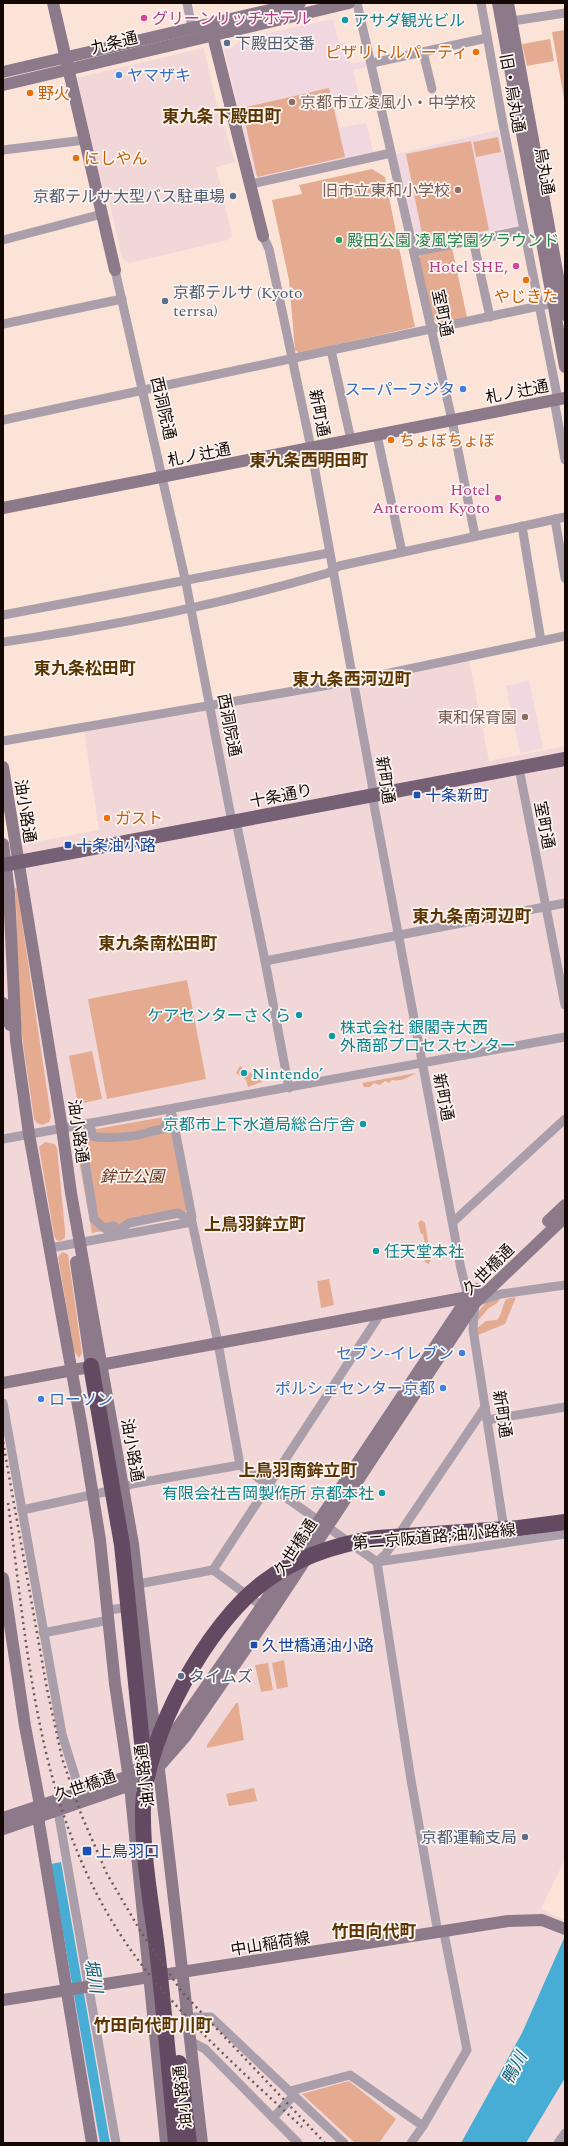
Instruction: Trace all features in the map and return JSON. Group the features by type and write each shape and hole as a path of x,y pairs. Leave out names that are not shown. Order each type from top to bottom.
{"highway":[{"path":"96,1365 109,1476 122,1545 164,1948 189,2143"},
{"name":"第二京阪道路;油小路線","path":"176,2143 168,2048 144,1837 145,1787 150,1765 166,1720 198,1660 221,1625 249,1594 264,1581 300,1560 338,1546 378,1538 519,1528 565,1522"},
{"name":"第二京阪道路;油小路線","path":"168,2048 183,2143"}],"main road":[{"name":"十条通り","path":"9,864 565,759"}],"street":[{"name":"西洞院通","path":"52,3 86,140 144,390 234,821 266,961 289,1088"},
{"path":"187,3 193,34"},
{"name":"九条通","path":"3,85 67,64 193,34 300,3"},
{"name":"九条通","path":"211,29 349,3"},
{"name":"室町通","path":"357,3 372,63 452,420 475,536"},
{"name":"旧・烏丸通","path":"481,3 538,306 559,399 565,460"},
{"name":"烏丸通","path":"498,3 560,301 565,367"},
{"name":"烏丸通","path":"508,3 562,281 560,301 565,315"},
{"path":"512,21 565,13"},
{"name":"新町通","path":"211,29 263,236 269,249 294,358 421,1063 453,1222 471,1300 473,1329 506,1542"},
{"path":"372,63 487,38"},
{"path":"423,52 432,89"},
{"name":"九条通","path":"3,72 67,64"},
{"path":"3,150 86,140"},
{"path":"251,184 391,153"},
{"path":"3,240 102,214"},
{"path":"414,252 524,230"},
{"path":"474,240 490,317"},
{"path":"3,324 122,299"},
{"path":"3,420 560,301"},
{"path":"332,350 351,440"},
{"name":"札ノ辻通","path":"3,508 559,399"},
{"path":"377,435 402,552"},
{"path":"3,642 78,631 190,607 288,585 328,573 339,566 565,517"},
{"path":"555,519 565,578"},
{"path":"522,526 541,641"},
{"path":"3,615 329,553"},
{"path":"3,741 352,680 565,636"},
{"name":"油小路通","path":"3,767 9,864 16,1041 28,1134 50,1248 93,1495 109,1615 115,1684 129,1781 166,2143"},
{"name":"室町通","path":"519,768 565,1005"},
{"name":"油小路通","path":"3,844 9,864 62,1128 77,1243 84,1327 96,1365 123,1488 138,1584 157,1753 172,1866 182,1973 192,2042 202,2143"},
{"path":"266,961 565,903"},
{"path":"3,1004 16,1041"},
{"path":"3,1139 565,1037"},
{"path":"91,1236 119,1230 129,1223 178,1213 187,1218 192,1217 172,1114 163,1129 149,1131 138,1135 98,1138 91,1132 78,1143 94,1218 104,1228 129,1223"},
{"path":"453,1222 565,1119"},
{"name":"久世橋通","path":"39,1811 58,1811 159,1768 185,1737 218,1679 471,1300 565,1205"},
{"name":"久世橋通","path":"471,1300 565,1217"},
{"path":"50,1248 192,1222 218,1343 240,1464 268,1485 324,1522 378,1562 411,1780 441,1933 467,2050 423,2126 411,2143"},
{"path":"3,1383 381,1313 565,1285"},
{"path":"138,1584 213,1570 381,1313"},
{"path":"3,1403 62,1734 80,1792"},
{"path":"378,1562 385,1555 485,1407"},
{"path":"487,1420 565,1407"},
{"path":"22,1510 123,1488 132,1484 240,1464"},
{"path":"378,1562 565,1534"},
{"path":"213,1570 266,1609"},
{"path":"3,1578 8,1644 39,1811 92,2143"},
{"path":"43,1633 141,1606"},
{"name":"久世橋通","path":"3,1825 39,1811 80,1792 129,1781 157,1753 218,1679"},
{"path":"58,1811 116,2143"},
{"name":"中山稲荷線","path":"3,2000 532,1919 547,1921 565,1929"},
{"path":"188,2017 211,2016 344,2143"},
{"path":"192,2042 205,2049 298,2143"},
{"path":"272,2118 292,2093 350,2074 423,2126"},
{"path":"558,2143 565,2133"}],"shaded area":[{"name":"京都市立凌風小・中学校","path":"333,19 339,43 346,43 351,63 367,62 368,67 353,70 360,99 335,105 340,128 366,123 374,155 259,179 254,176 224,49 231,48 242,39"},
{"path":"204,48 214,93 235,162 216,167 232,235 228,240 129,263 122,258 110,204 98,172 76,78"},
{"name":"旧市立東和小学校","path":"498,130 520,225 417,246 396,154"},
{"path":"469,660 489,761 565,746 565,1859 541,1909 565,1920 565,2143 3,2143 3,848 99,830 84,731"},
{"name":"東和保育園","path":"529,681 543,748 520,753 506,686"}],"green space":[{"path":"565,30 565,98 564,98 552,32"},
{"path":"550,39 554,61 527,66 522,44"},
{"path":"329,88 345,157 257,177 242,108"},
{"path":"498,137 501,152 476,157 473,142"},
{"path":"471,141 489,230 424,243 406,154"},
{"name":"殿田公園 凌風学園グラウンド","path":"372,169 385,177 415,327 299,353 295,350 289,280 272,200 302,194 299,185"},
{"path":"452,248 467,317 439,323 433,319 419,258 421,254"},
{"path":"15,888 17,888 51,1117 49,1122 42,1125 37,1123 34,1119 21,1030"},
{"path":"187,980 206,1079 107,1099 88,999"},
{"path":"92,1051 102,1099 78,1104 69,1056"},
{"path":"240,1066 263,1081 248,1087 246,1080 236,1073"},
{"path":"416,1073 402,1080 392,1080 389,1083 385,1081 380,1085 374,1083 370,1087 364,1087 362,1083"},
{"name":"鉾立公園","path":"169,1116 187,1206 184,1217 92,1233 74,1133"},
{"path":"45,1142 55,1144 57,1148 65,1230 65,1238 60,1241 56,1240 54,1235 39,1147"},
{"path":"421,1220 425,1223 431,1259 429,1264 425,1262 423,1251 426,1250 423,1234 421,1234 418,1223"},
{"path":"62,1252 68,1254 82,1353 79,1358 74,1351 58,1257"},
{"path":"329,1279 334,1305 321,1308 317,1281"},
{"path":"516,1297 505,1324 478,1335 477,1328 486,1321 497,1320 499,1318 506,1299"},
{"path":"500,1299 476,1322 476,1315 486,1302"},
{"path":"284,1660 288,1687 277,1689 272,1663"},
{"path":"268,1663 273,1690 261,1692 255,1665"},
{"path":"236,1703 238,1703 244,1740 207,1748 207,1745"},
{"path":"254,1788 257,1801 229,1806 226,1794"},
{"path":"349,2081 396,2119 379,2143 355,2143 302,2094"}],"water":[{"path":"61,1862 110,2143 100,2143 51,1864"},
{"name":"鴨川","path":"565,1936 565,2078 526,2143 461,2143 522,2033"}],"railway":[{"path":"3,1442 47,1689 62,1758 81,1814 107,1874 141,1932 182,1992 325,2143"},
{"path":"8,1503 33,1687 45,1746 60,1805 82,1862 109,1917 145,1969 181,2011 220,2051 302,2127"}],"place":[{"name":"グリーンリッチホテル","path":"144,18"},
{"name":"アサダ観光ビル","path":"345,20"},
{"name":"下殿田交番","path":"227,43"},
{"name":"ピザリトルパーティ","path":"476,52"},
{"name":"ヤマザキ","path":"119,75"},
{"name":"野火","path":"30,93"},
{"name":"京都市立凌風小・中学校","path":"292,102"},
{"name":"にしやん","path":"76,158"},
{"name":"旧市立東和小学校","path":"458,190"},
{"name":"京都テルサ大型バス駐車場","path":"233,196"},
{"name":"殿田公園 凌風学園グラウンド","path":"339,240"},
{"name":"Hotel SHE,","path":"516,266"},
{"name":"やじきた","path":"526,280"},
{"name":"京都テルサ (Kyoto terrsa)","path":"165,301"},
{"name":"スーパーフジタ","path":"463,389"},
{"name":"ちょぼちょぼ","path":"391,440"},
{"name":"Hotel Anteroom Kyoto","path":"498,498"},
{"name":"東和保育園","path":"525,717"},
{"name":"十条新町","path":"417,795"},
{"name":"ガスト","path":"107,818"},
{"name":"十条油小路","path":"68,845"},
{"name":"ケアセンターさくら","path":"299,1015"},
{"name":"株式会社 銀閣寺大西 外商部プロセスセンター","path":"332,1036"},
{"name":"Nintendo’","path":"244,1073"},
{"name":"京都市上下水道局総合庁舎","path":"363,1124"},
{"name":"任天堂本社","path":"376,1251"},
{"name":"セブン-イレブン","path":"462,1353"},
{"name":"ポルシェセンター京都","path":"443,1388"},
{"name":"ローソン","path":"41,1399"},
{"name":"有限会社吉岡製作所 京都本社","path":"382,1493"},
{"name":"久世橋通油小路","path":"254,1645"},
{"name":"タイムズ","path":"181,1676"},
{"name":"京都運輸支局","path":"525,1837"},
{"name":"上鳥羽口","path":"87,1851"}],"district":[{"name":"東九条下殿田町","path":"222,116"},
{"name":"東九条西明田町","path":"309,460"},
{"name":"東九条松田町","path":"85,668"},
{"name":"東九条西河辺町","path":"352,679"},
{"name":"東九条南河辺町","path":"472,916"},
{"name":"東九条南松田町","path":"158,943"},
{"name":"上鳥羽鉾立町","path":"255,1224"},
{"name":"上鳥羽南鉾立町","path":"298,1470"},
{"name":"竹田向代町","path":"374,1931"},
{"name":"竹田向代町川町","path":"153,2025"}],"water label":[{"name":"堀川","path":"94,1976"}]}
